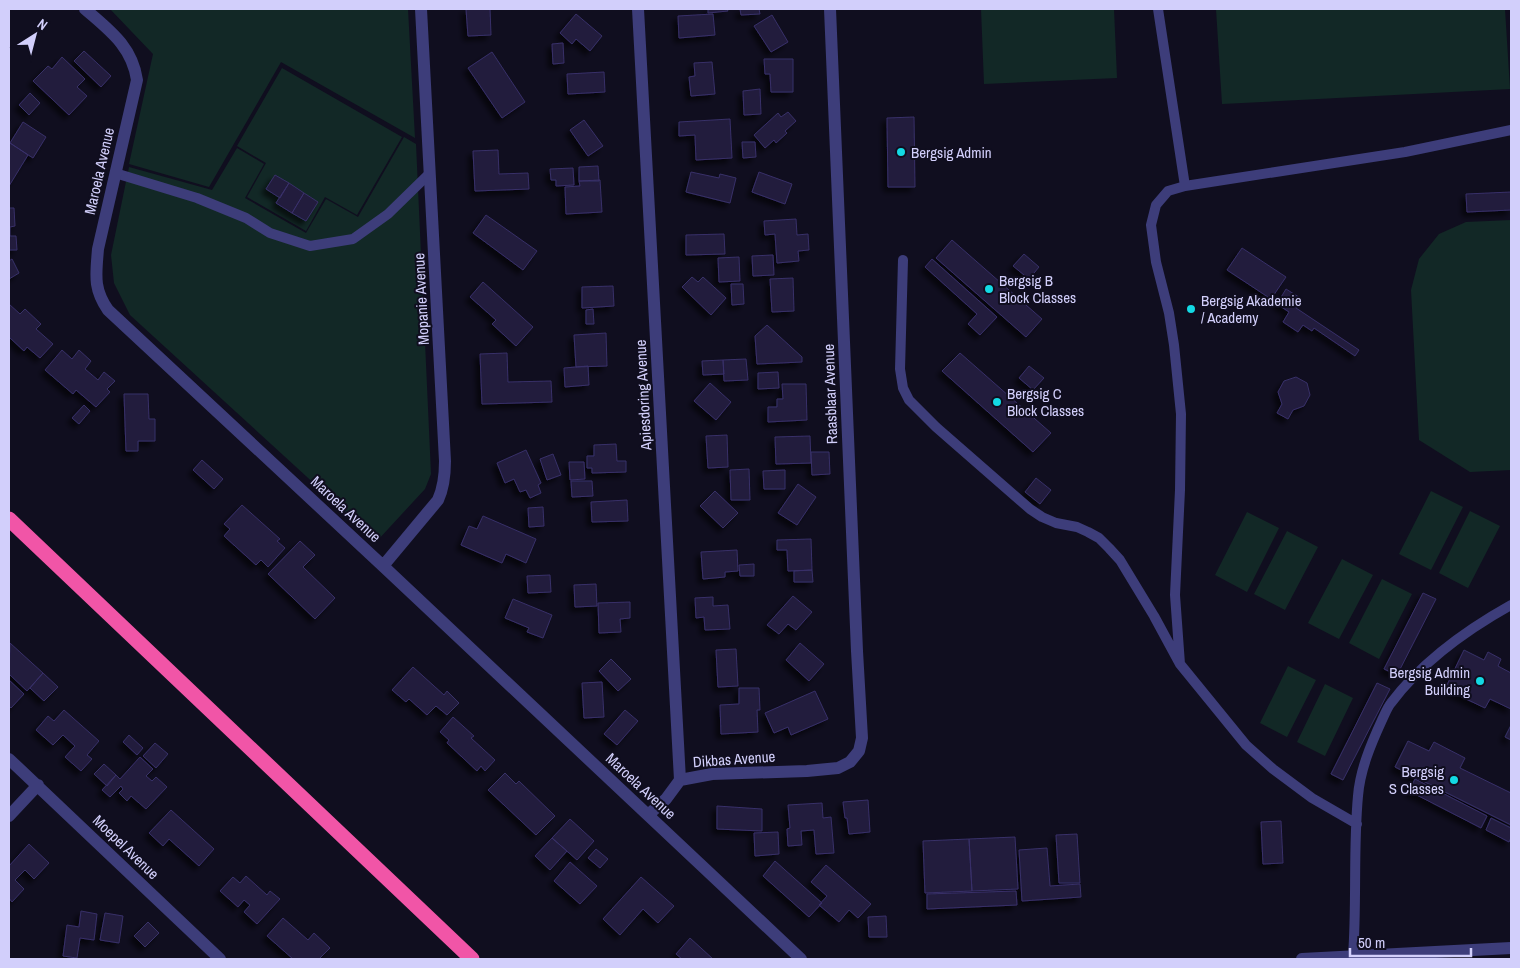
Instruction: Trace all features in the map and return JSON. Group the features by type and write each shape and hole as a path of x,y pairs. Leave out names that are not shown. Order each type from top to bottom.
{"highway":[{"path":"9,519 472,959"}],"street":[{"name":"Maroela Avenue","path":"86,9 121,41 135,67 137,80 98,249 97,291 108,310 800,959"},
{"name":"Mopanie Avenue","path":"383,566 435,504 443,489 445,478 421,9"},
{"name":"Apiesdoring Avenue","path":"638,9 680,780"},
{"name":"Raasblaar Avenue","path":"830,9 862,738 859,751 850,762 838,768"},
{"name":"Moepel Avenue","path":"9,759 220,959"},
{"name":"Dikbas Avenue","path":"648,815 666,799 680,780 712,774 807,772 838,768"},
{"path":"9,816 38,786"},
{"path":"1302,959 1511,948"}],"lane":[{"path":"1158,9 1185,186"},
{"path":"1180,664 1175,596 1180,490 1181,414 1173,337 1156,262 1150,225 1156,205 1168,191 1185,186 1405,152 1511,130"},
{"path":"115,173 197,198 246,218 270,232 310,246 353,239 388,214 430,173"},
{"path":"903,260 900,369 903,388 909,400 936,427 1030,509 1056,523 1077,527 1088,532 1109,548 1120,560 1180,664 1246,744 1274,769 1312,798 1357,824"},
{"path":"1353,956 1356,920 1354,872 1358,794 1372,742 1390,704 1417,674 1485,620 1511,605"}],"green space":[{"path":"110,9 408,9 415,138 281,62 209,187 129,164 153,54"},
{"path":"981,9 1114,9 1117,78 984,84"},
{"path":"1216,9 1505,9 1510,89 1222,104"},
{"path":"282,68 402,137 357,215 325,197 306,231 247,197 266,163 237,146"},
{"path":"404,137 416,144 431,474 425,489 377,541 130,315 114,283 111,255 129,167 212,190 237,148 264,164 245,198 306,233 326,199 358,217"},
{"path":"1511,220 1511,470 1470,472 1419,440 1411,290 1419,259 1439,234 1466,222"},
{"path":"1431,491 1463,507 1431,570 1399,554"},
{"path":"1470,511 1500,526 1468,588 1439,573"},
{"path":"1247,512 1279,528 1247,592 1215,575"},
{"path":"1287,531 1318,547 1285,610 1254,594"},
{"path":"1342,559 1373,575 1339,639 1308,623"},
{"path":"1382,579 1412,594 1379,659 1349,643"},
{"path":"1288,666 1316,680 1287,737 1260,723"},
{"path":"1325,684 1353,698 1325,756 1297,742"}],"building":[{"path":"466,9 490,9 491,35 468,36"},
{"path":"708,9 727,9 728,11 708,13"},
{"path":"740,9 759,9 760,14 741,15"},
{"path":"576,14 602,36 590,51 576,39 572,44 560,33"},
{"path":"713,14 715,35 679,38 678,16"},
{"path":"772,15 788,42 771,52 754,26"},
{"path":"563,43 564,63 553,64 552,44"},
{"path":"84,51 111,76 101,87 74,61"},
{"path":"492,52 525,102 502,118 468,68"},
{"path":"62,57 85,79 77,87 87,96 69,115 33,81 48,66 52,69"},
{"path":"764,59 793,59 793,92 771,92 770,74 765,74"},
{"path":"712,62 715,94 691,96 689,77 695,76 694,63"},
{"path":"604,72 605,92 568,94 567,74"},
{"path":"760,89 761,114 744,115 743,91"},
{"path":"30,93 40,103 29,115 19,105"},
{"path":"788,112 796,121 776,143 774,140 765,148 754,135 778,113 781,117"},
{"name":"Bergsig Admin","path":"914,117 915,187 888,187 887,118"},
{"path":"730,119 732,158 696,160 695,135 679,136 679,122"},
{"path":"584,120 603,146 588,156 570,130"},
{"path":"23,122 46,137 33,158 10,143"},
{"path":"742,142 755,142 756,157 743,158"},
{"path":"9,144 28,155 9,186"},
{"path":"498,150 499,174 528,173 529,189 475,191 473,151"},
{"path":"598,166 599,181 579,181 579,167"},
{"path":"573,168 574,185 556,186 556,180 551,180 550,169"},
{"path":"691,172 719,178 720,174 736,178 730,203 686,192"},
{"path":"759,172 792,184 785,204 752,192"},
{"path":"275,175 289,183 280,198 266,189"},
{"path":"600,180 602,212 566,214 565,187 580,186 579,181"},
{"path":"289,183 304,193 292,213 276,203"},
{"path":"1511,192 1511,210 1467,212 1466,194"},
{"path":"304,193 318,202 306,221 292,213"},
{"path":"9,208 14,208 15,226 10,227 10,236 16,236 17,250 9,250"},
{"path":"486,215 537,251 523,270 473,233"},
{"path":"796,219 797,235 808,234 809,250 798,251 799,261 777,263 775,234 765,235 764,221"},
{"path":"724,234 725,254 686,255 686,235"},
{"name":"Bergsig B Block Classes","path":"952,240 1042,319 1026,337 936,258"},
{"path":"1242,248 1286,277 1271,299 1227,270"},
{"path":"1024,254 1039,267 1029,279 1013,266"},
{"path":"773,255 774,275 753,276 752,256"},
{"path":"739,257 740,281 719,282 718,258"},
{"path":"12,259 19,273 9,279 9,261"},
{"path":"932,259 997,317 980,335 968,324 977,314 925,267"},
{"path":"692,277 698,282 703,277 726,298 711,315 682,287"},
{"path":"793,278 794,311 772,312 770,279"},
{"path":"483,282 533,327 516,346 492,324 496,320 470,297"},
{"path":"731,284 743,284 744,304 732,305"},
{"path":"613,286 614,306 582,308 582,287"},
{"path":"1286,289 1302,299 1296,308 1359,350 1355,356 1314,328 1312,331 1303,325 1298,332 1283,322 1289,312 1277,304"},
{"path":"9,304 20,314 25,309 41,324 36,329 53,344 40,358 27,347 24,351 9,337"},
{"path":"593,309 594,324 586,324 586,310"},
{"path":"767,325 802,357 802,362 757,364 755,336"},
{"path":"606,333 607,366 576,367 574,335"},
{"path":"62,350 72,359 79,350 91,361 85,369 98,380 104,372 115,381 107,389 110,392 96,407 76,390 73,394 45,370"},
{"path":"507,353 508,382 551,381 552,402 482,404 480,354"},
{"name":"Bergsig C Block Classes","path":"960,353 1051,433 1033,452 942,371"},
{"path":"746,359 748,380 724,381 723,360"},
{"path":"723,360 724,374 703,375 702,361"},
{"path":"588,366 589,385 565,387 564,368"},
{"path":"1029,366 1044,378 1033,390 1019,378"},
{"path":"778,372 779,388 758,389 758,373"},
{"path":"1296,377 1307,383 1310,395 1304,406 1293,410 1288,419 1277,413 1282,404 1278,392 1284,381"},
{"path":"710,383 731,402 716,420 694,401"},
{"path":"782,384 806,384 807,420 768,422 768,407 777,407 777,399 783,399"},
{"path":"124,394 148,394 149,419 155,419 155,441 138,441 138,451 126,451"},
{"path":"84,405 90,411 79,424 72,418"},
{"path":"727,435 728,467 708,468 706,436"},
{"path":"810,436 811,463 776,464 775,437"},
{"path":"616,444 617,461 626,461 626,472 592,473 592,468 587,468 587,456 594,456 594,445"},
{"path":"526,450 541,483 538,485 541,493 530,498 526,490 520,492 514,479 505,483 497,463"},
{"path":"811,452 829,452 830,474 812,475"},
{"path":"553,454 561,475 547,480 540,459"},
{"path":"202,460 223,479 214,489 193,470"},
{"path":"569,462 584,462 585,479 570,480"},
{"path":"749,469 750,500 731,500 730,470"},
{"path":"785,470 785,489 764,489 763,471"},
{"path":"1036,478 1051,490 1040,504 1025,492"},
{"path":"571,481 592,481 593,496 572,497"},
{"path":"798,484 816,497 797,525 778,513"},
{"path":"715,491 738,513 723,528 700,506"},
{"path":"627,500 628,521 592,522 591,502"},
{"path":"242,505 280,539 277,541 285,548 268,567 261,560 256,565 224,536 230,529 224,524"},
{"path":"543,507 544,526 529,527 528,508"},
{"path":"483,516 536,539 526,563 506,554 502,563 461,545 469,526 477,529"},
{"path":"811,539 812,570 788,571 787,550 777,550 777,540"},
{"path":"300,541 315,555 303,567 335,598 315,619 268,574"},
{"path":"737,550 738,571 725,572 725,577 703,579 701,552"},
{"path":"754,564 754,576 740,576 739,565"},
{"path":"812,570 813,582 794,582 794,571"},
{"path":"550,575 551,592 528,593 527,576"},
{"path":"596,584 597,606 575,607 574,585"},
{"path":"1423,593 1436,599 1397,675 1384,669"},
{"path":"793,596 812,612 796,630 788,624 779,634 767,625"},
{"path":"713,597 713,606 728,605 730,629 705,630 704,617 696,618 695,598"},
{"path":"513,599 552,615 543,638 527,632 529,628 505,618"},
{"path":"630,602 630,618 620,619 621,632 599,633 598,603"},
{"path":"10,643 43,673 27,691 9,674"},
{"path":"800,643 824,664 809,681 786,660"},
{"path":"736,649 738,686 718,687 716,650"},
{"name":"Bergsig Admin Building","path":"1464,650 1484,660 1488,652 1501,659 1498,666 1511,673 1511,709 1490,699 1485,708 1445,689"},
{"path":"611,659 631,679 618,691 599,671"},
{"path":"413,667 444,695 447,691 459,703 447,715 436,706 427,715 409,699 406,702 392,690"},
{"path":"43,673 58,687 44,701 30,688"},
{"path":"9,680 24,694 11,708 9,706"},
{"path":"602,682 604,717 584,718 582,683"},
{"path":"1377,683 1390,689 1343,780 1331,774"},
{"path":"739,688 759,688 758,732 721,734 720,705 739,704"},
{"path":"815,691 828,719 791,735 788,727 774,733 765,713"},
{"path":"64,710 99,741 87,755 92,759 81,771 65,757 75,746 63,735 53,745 36,730 48,716 54,721"},
{"path":"625,710 638,721 617,745 604,734"},
{"path":"453,717 474,736 471,738 495,760 485,771 481,766 477,771 447,743 449,740 440,732"},
{"path":"1511,725 1511,740 1505,737"},
{"path":"129,735 143,748 137,755 123,742"},
{"name":"Bergsig S Classes","path":"1408,741 1429,751 1434,742 1465,758 1460,768 1511,793 1511,825 1395,767"},
{"path":"155,743 168,754 156,768 143,756"},
{"path":"140,757 153,769 146,776 152,781 156,777 167,787 146,809 131,796 127,801 119,793 123,789 121,786 110,797 102,790 116,775 120,779"},
{"path":"104,764 116,775 107,786 94,774"},
{"path":"505,773 516,784 519,781 555,816 536,835 488,790"},
{"path":"1415,779 1487,816 1481,828 1409,791"},
{"path":"868,800 870,832 849,834 843,802"},
{"path":"822,803 823,818 831,817 834,853 816,854 814,830 801,831 802,845 788,846 787,829 790,828 788,805"},
{"path":"717,806 762,809 762,831 717,829"},
{"path":"171,810 214,849 199,866 169,839 163,846 149,833"},
{"path":"1491,818 1511,828 1509,842 1486,830"},
{"path":"570,819 594,841 577,860 552,838"},
{"path":"1281,821 1283,863 1263,864 1261,822"},
{"path":"778,832 779,854 755,856 754,833"},
{"path":"1077,834 1080,883 1059,883 1056,835"},
{"path":"1015,837 1018,889 972,891 969,839"},
{"path":"552,838 567,851 550,870 535,856"},
{"path":"969,839 972,891 925,893 923,841"},
{"path":"29,844 49,863 34,879 25,870 15,880 24,889 12,902 9,898 9,866"},
{"path":"1047,848 1050,886 1080,884 1081,897 1022,901 1019,850"},
{"path":"596,849 608,859 600,868 588,858"},
{"path":"775,861 822,903 809,917 763,876"},
{"path":"570,862 597,886 580,904 554,881"},
{"path":"826,865 871,904 858,918 849,910 839,922 819,905 827,896 811,882"},
{"path":"246,876 267,895 270,891 280,899 257,924 244,912 250,905 244,900 238,907 220,891 233,877 240,883"},
{"path":"641,877 674,906 658,923 643,909 620,935 603,919"},
{"path":"1016,891 1017,905 927,909 927,894"},
{"path":"81,911 97,914 94,940 80,938 77,958 63,956 67,925 79,927"},
{"path":"105,913 123,916 119,943 100,940"},
{"path":"886,916 887,937 869,937 868,917"},
{"path":"283,918 308,940 314,933 330,948 319,959 293,959 267,936"},
{"path":"148,922 159,933 145,947 134,936"},
{"path":"690,938 713,959 682,959 676,954"}],"place":[{"name":"Bergsig Admin","path":"901,152"},
{"name":"Bergsig B Block Classes","path":"989,289"},
{"name":"Bergsig Akademie / Academy","path":"1191,309"},
{"name":"Bergsig C Block Classes","path":"997,402"},
{"name":"Bergsig Admin Building","path":"1480,681"},
{"name":"Bergsig S Classes","path":"1454,780"}]}
